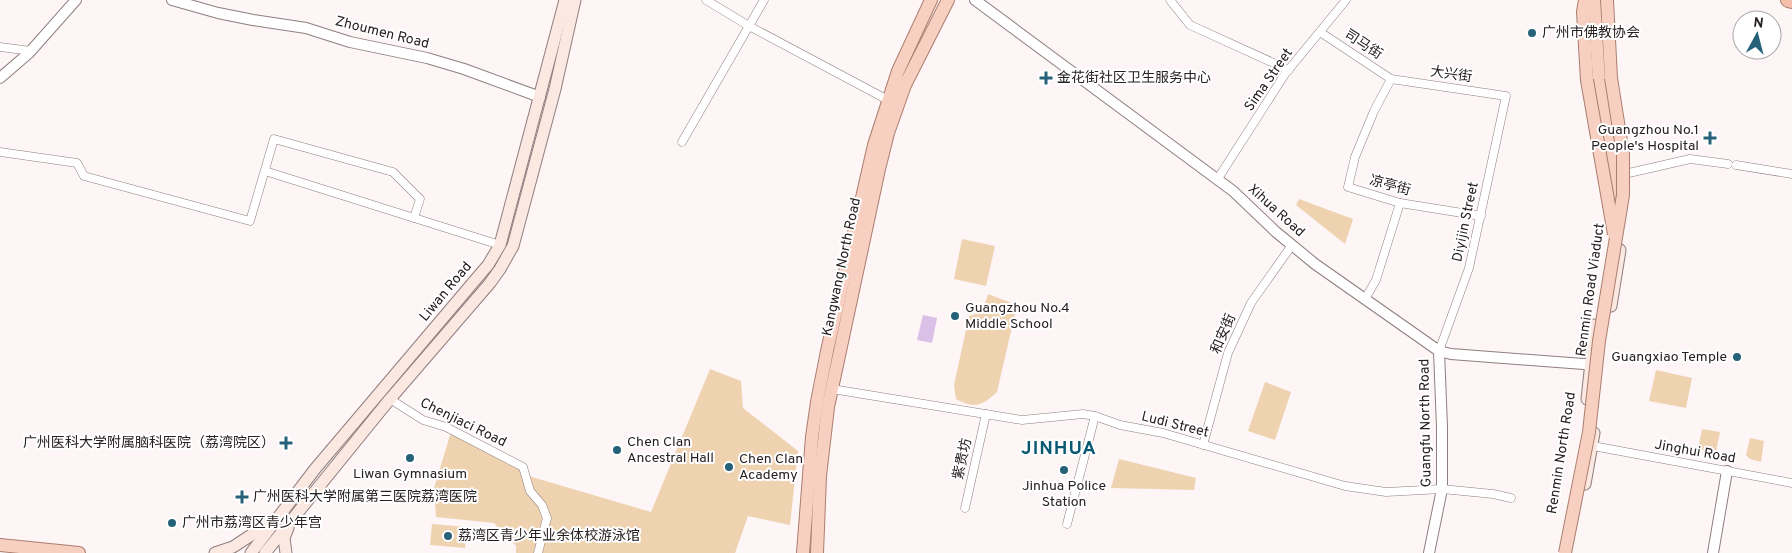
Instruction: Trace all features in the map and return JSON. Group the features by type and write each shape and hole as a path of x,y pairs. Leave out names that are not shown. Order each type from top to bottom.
{"highway":[{"path":"1788,0 1792,1"}],"main road":[{"name":"Liwan Road","path":"251,553 315,470 476,279 500,245 565,0"},
{"name":"Liwan Road","path":"265,553 390,398 478,298 508,257 513,246 551,102 575,0"},
{"path":"1586,0 1584,26 1587,80 1615,241"},
{"name":"Renmin North Road","path":"1570,553 1593,446 1595,365 1607,262 1610,208 1608,171 1594,78 1590,16 1586,0"},
{"name":"Renmin Road Viaduct","path":"1565,553 1589,432 1597,354 1610,282 1615,241 1616,204 1614,170 1599,80 1594,0"},
{"name":"Renmin North Road","path":"1559,553 1595,365 1620,250 1621,202 1619,175 1603,74 1602,0"},
{"path":"1607,0 1611,78 1624,169 1623,195 1615,241"},
{"name":"Kangwang North Road","path":"803,553 812,438 820,385 867,171 898,71 938,2"},
{"name":"Kangwang North Road","path":"817,553 820,476 832,389 879,169 888,133 938,2"},
{"path":"215,553 233,548 247,540 271,522 290,503"},
{"path":"286,553 284,538 291,521"},
{"path":"0,545 79,553"}],"street":[{"path":"0,78 31,51 76,0"},
{"name":"Zhoumen Road","path":"172,0 209,11 306,28 350,42 427,58 464,69 551,102"},
{"path":"706,0 749,26 888,100"},
{"path":"682,142 764,0"},
{"name":"Xihua Road","path":"975,0 1233,191 1315,264 1439,351 1451,354 1595,365"},
{"path":"1170,0 1190,25 1289,70"},
{"name":"Sima Street","path":"1218,180 1289,70 1346,0"},
{"name":"司马街","path":"1320,32 1391,79"},
{"path":"0,47 31,51"},
{"name":"大兴街","path":"1391,79 1506,96"},
{"name":"凉亭街","path":"1391,79 1374,110 1355,157 1348,187 1400,203 1481,216"},
{"name":"Diyijin Street","path":"1439,351 1470,268 1506,96"},
{"path":"0,152 77,163 84,176 250,221 274,139 393,172 420,199 414,218"},
{"path":"1619,175 1690,158 1792,174"},
{"path":"265,171 500,245"},
{"path":"1365,299 1376,280 1400,203"},
{"name":"和安街","path":"1203,445 1228,353 1251,303 1292,245"},
{"name":"Guangfu North Road","path":"1429,553 1442,489 1439,351"},
{"name":"Ludi Street","path":"832,389 1022,420 1075,414 1095,416 1120,425 1163,432 1345,486 1386,492 1442,489 1493,494 1511,498"},
{"name":"Chenjiaci Road","path":"390,398 423,420 446,427 523,467 530,492 542,505 547,518 538,553"},
{"name":"紫贵坊","path":"966,508 986,414"},
{"path":"1067,524 1095,416"},
{"name":"Jinghui Road","path":"1593,446 1792,484"},
{"path":"1713,553 1728,471"}],"shaded area":[{"path":"1299,199 1353,219 1345,244 1296,205"},
{"path":"962,239 995,246 986,286 954,279"},
{"path":"988,294 1017,305 997,392 982,403 973,405 956,399 954,385 969,316 982,312"},
{"path":"923,315 937,318 932,343 917,340"},
{"path":"710,369 741,381 743,408 798,451 790,525 748,516 735,553 516,553 516,546 494,523 436,517 434,488 451,432 532,477 651,512"},
{"path":"1656,370 1692,378 1686,408 1649,401"},
{"path":"1265,382 1291,392 1275,440 1248,431"},
{"path":"1702,429 1720,432 1716,452 1698,449"},
{"path":"1750,438 1764,441 1761,462 1750,459 1746,455"},
{"path":"1119,459 1196,478 1194,490 1111,488"},
{"name":"荔湾区青少年业余体校游泳馆","path":"432,524 467,527 465,548 430,545"}],"place":[{"name":"广州市佛教协会","path":"1532,33"},
{"name":"金花街社区卫生服务中心","path":"1046,78"},
{"name":"Guangzhou No.1 People's Hospital","path":"1710,138"},
{"name":"Guangzhou No.4 Middle School","path":"955,316"},
{"name":"Guangxiao Temple","path":"1737,357"},
{"name":"广州医科大学附属脑科医院（荔湾院区）","path":"286,443"},
{"name":"Chen Clan Ancestral Hall","path":"617,450"},
{"name":"Liwan Gymnasium","path":"410,458"},
{"name":"Chen Clan Academy","path":"729,467"},
{"name":"Jinhua Police Station","path":"1064,470"},
{"name":"广州医科大学附属第三医院荔湾医院","path":"242,497"},
{"name":"广州市荔湾区青少年宫","path":"172,523"},
{"name":"荔湾区青少年业余体校游泳馆","path":"448,536"}],"district":[{"name":"JINHUA","path":"1059,449"}]}
